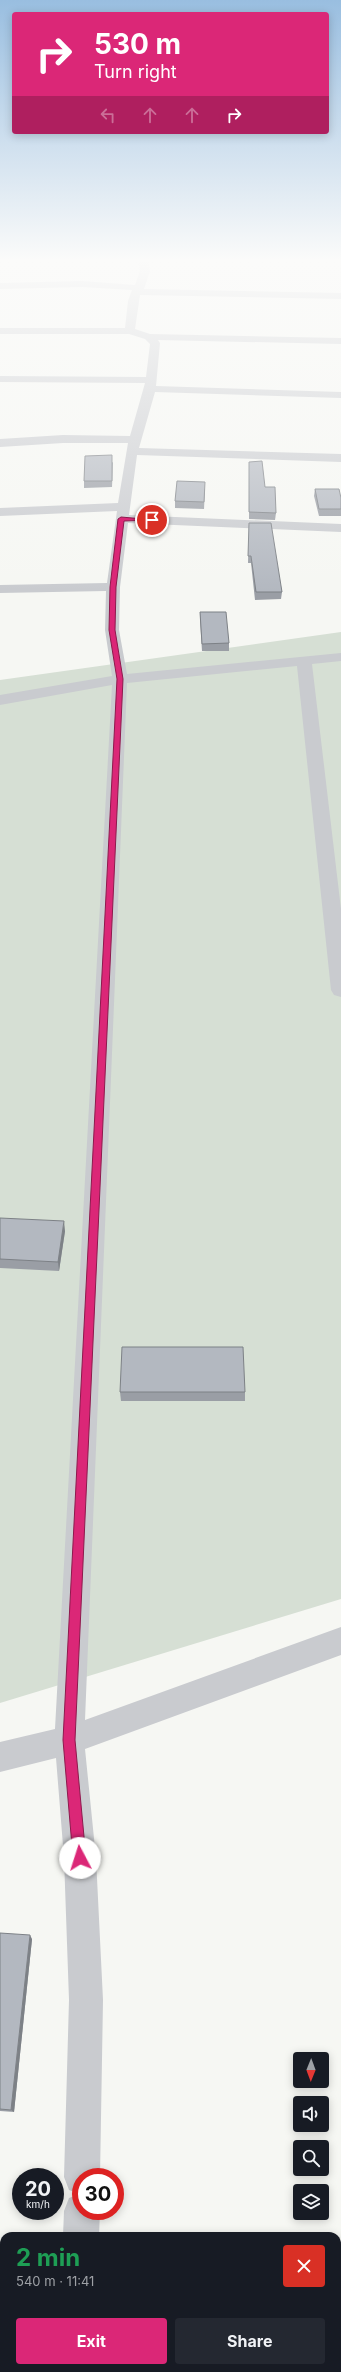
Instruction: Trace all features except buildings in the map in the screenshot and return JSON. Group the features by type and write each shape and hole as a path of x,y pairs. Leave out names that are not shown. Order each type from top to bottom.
{"street":[{"path":"82,2168 86,2000 80,1858 69,1740 120,679 112,630 113,587 122,513 134,446 151,384 152,370"},
{"path":"0,379 151,384 341,396"},
{"path":"0,443 63,439 134,446 341,458"},
{"path":"0,512 122,513 341,528"},
{"path":"0,589 113,587"},
{"path":"0,700 120,679 341,657"},
{"path":"304,661 341,990"},
{"path":"0,1757 69,1740 341,1641"},
{"path":"81,2232 82,2220"}],"shaded area":[{"path":"341,632 341,1599 0,1703 0,680"}],"route":[{"path":"80,1858 69,1740 120,679 112,630 113,587 121,519 152,520"}]}
